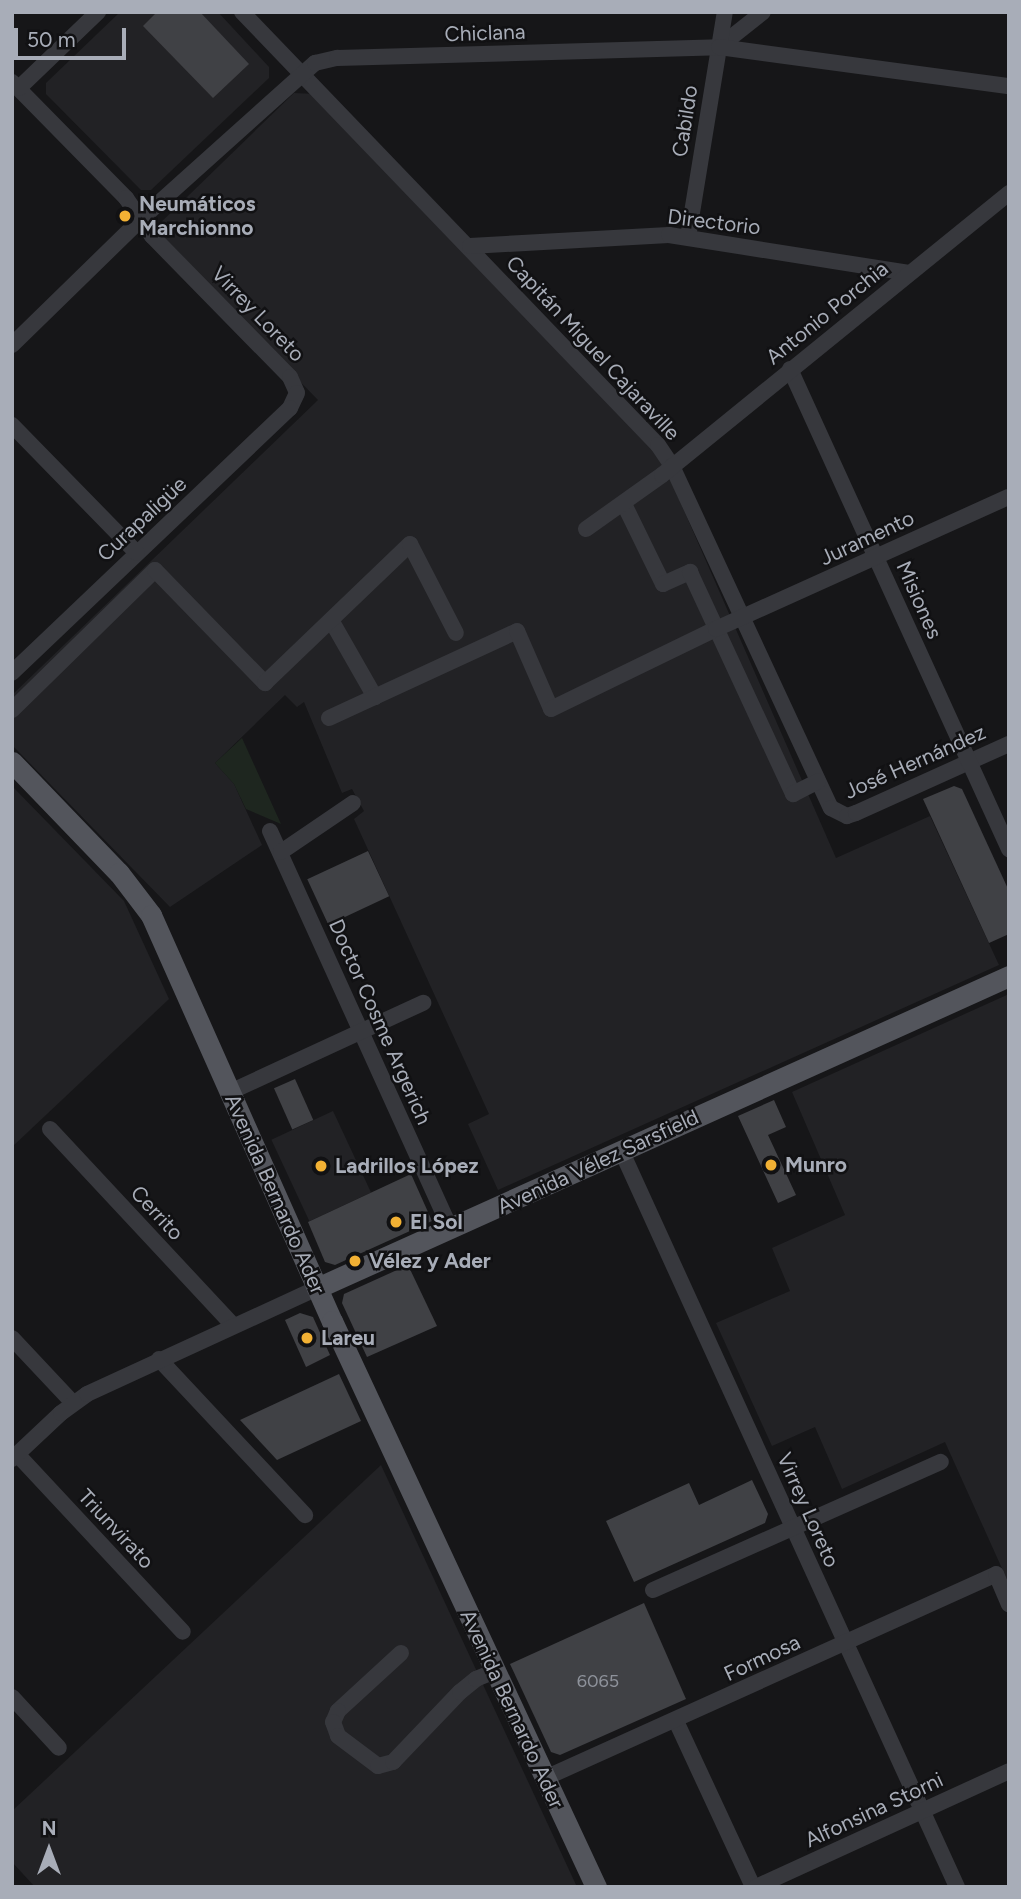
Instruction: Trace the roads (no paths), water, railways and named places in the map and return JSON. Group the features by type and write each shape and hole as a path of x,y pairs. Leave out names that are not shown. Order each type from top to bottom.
{"main road":[{"name":"Avenida Bernardo Ader","path":"12,762 119,873 151,915 317,1288 596,1887"},
{"name":"Avenida Vélez Sarsfield","path":"317,1288 451,1230 621,1150 1009,976"}],"street":[{"path":"16,85 98,12"},
{"name":"Capitán Miguel Cajaraville","path":"242,12 470,246 658,446 672,467 831,808 838,814"},
{"name":"Cabildo","path":"688,237 725,12"},
{"path":"719,47 763,12"},
{"name":"Chiclana","path":"12,345 141,219 300,73 315,63 337,58 719,47 1009,86"},
{"name":"Virrey Loreto","path":"16,85 126,198 152,236 290,377 297,393"},
{"name":"Antonio Porchia","path":"586,529 672,467 1009,193"},
{"name":"Directorio","path":"470,246 670,235 909,273"},
{"name":"Misiones","path":"790,369 1009,849"},
{"name":"Curapaligüe","path":"12,673 290,408 297,393"},
{"path":"12,425 137,552"},
{"name":"Juramento","path":"375,696 517,631 551,709 716,629 1009,497"},
{"path":"624,504 663,584 690,572 793,794 818,781"},
{"path":"12,710 155,570 265,683 410,544 456,633"},
{"path":"329,718 375,696 331,620"},
{"name":"José Hernández","path":"838,814 856,813 1009,744"},
{"path":"281,852 353,803"},
{"name":"Doctor Cosme Argerich","path":"271,831 451,1230"},
{"path":"230,1092 423,1003"},
{"name":"Cerrito","path":"50,1129 233,1325"},
{"name":"Virrey Loreto","path":"621,1150 957,1887"},
{"name":"Avenida Vélez Sarsfield","path":"15,1457 74,1403 159,1359 317,1288"},
{"path":"12,1338 74,1403"},
{"path":"159,1359 306,1515"},
{"name":"Triunvirato","path":"15,1457 183,1632"},
{"path":"653,1590 941,1462"},
{"name":"Formosa","path":"545,1778 996,1574 1009,1604"},
{"path":"401,1653 338,1711 333,1722 338,1736 378,1766 393,1762 460,1692 476,1679 495,1671"},
{"path":"12,1697 59,1748"},
{"path":"676,1721 754,1887"},
{"name":"Alfonsina Storni","path":"754,1887 1009,1771"}],"place":[{"name":"Neumáticos Marchionno","path":"125,216"},
{"name":"Munro","path":"771,1165"},
{"name":"Ladrillos López","path":"321,1166"},
{"name":"El Sol","path":"396,1222"},
{"name":"Vélez y Ader","path":"355,1261"},
{"name":"Lareu","path":"307,1338"}]}
